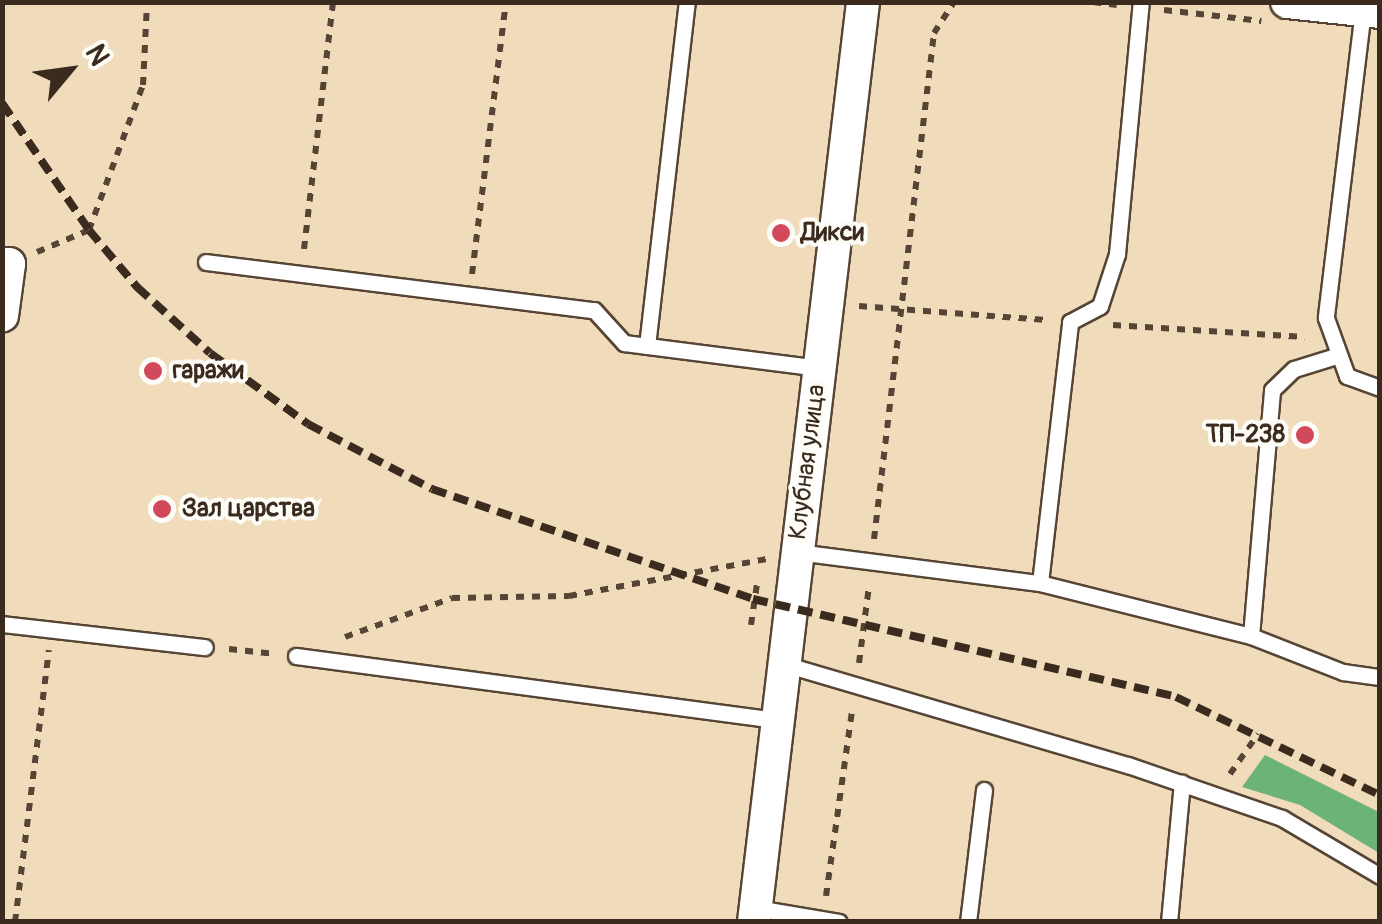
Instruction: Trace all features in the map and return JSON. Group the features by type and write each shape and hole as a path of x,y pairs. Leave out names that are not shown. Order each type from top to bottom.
{"street":[{"name":"Клубная улица","path":"755,915 863,2"},
{"path":"1278,12 1371,11"},
{"path":"2,316 6,264"}],"lane":[{"path":"647,346 687,2"},
{"path":"1040,583 1070,322 1100,306 1117,254 1141,5"},
{"path":"1371,11 1326,318 1336,356 1347,376 1380,388"},
{"path":"206,262 594,310 624,343 819,368"},
{"path":"1251,636 1272,390 1294,369 1336,356"},
{"path":"798,552 1040,583 1251,636 1343,672 1380,677"},
{"path":"2,624 205,647"},
{"path":"296,656 778,720"},
{"path":"784,664 1182,783 1282,818 1380,876"},
{"path":"1168,922 1182,783"},
{"path":"968,922 984,790"},
{"path":"755,915 831,920"}],"path":[{"path":"6,264 89,230 144,84 147,2"},
{"path":"301,274 333,2"},
{"path":"469,295 506,2"},
{"path":"831,920 934,33 954,2"},
{"path":"1093,2 1278,12"},
{"path":"205,647 296,656 452,598 585,594 694,577 798,552"},
{"path":"15,922 51,628"},
{"path":"1216,795 1258,734"}],"green space":[{"path":"1265,755 1379,812 1379,853 1300,805 1242,787"}],"railway":[{"path":"2,103 89,230 137,287 210,353 308,424 432,489 753,599 1176,697 1380,795"}],"place":[{"name":"Дикси","path":"781,233"},
{"name":"гаражи","path":"153,371"},
{"name":"ТП-238","path":"1305,435"},
{"name":"Зал царства","path":"162,509"}]}
